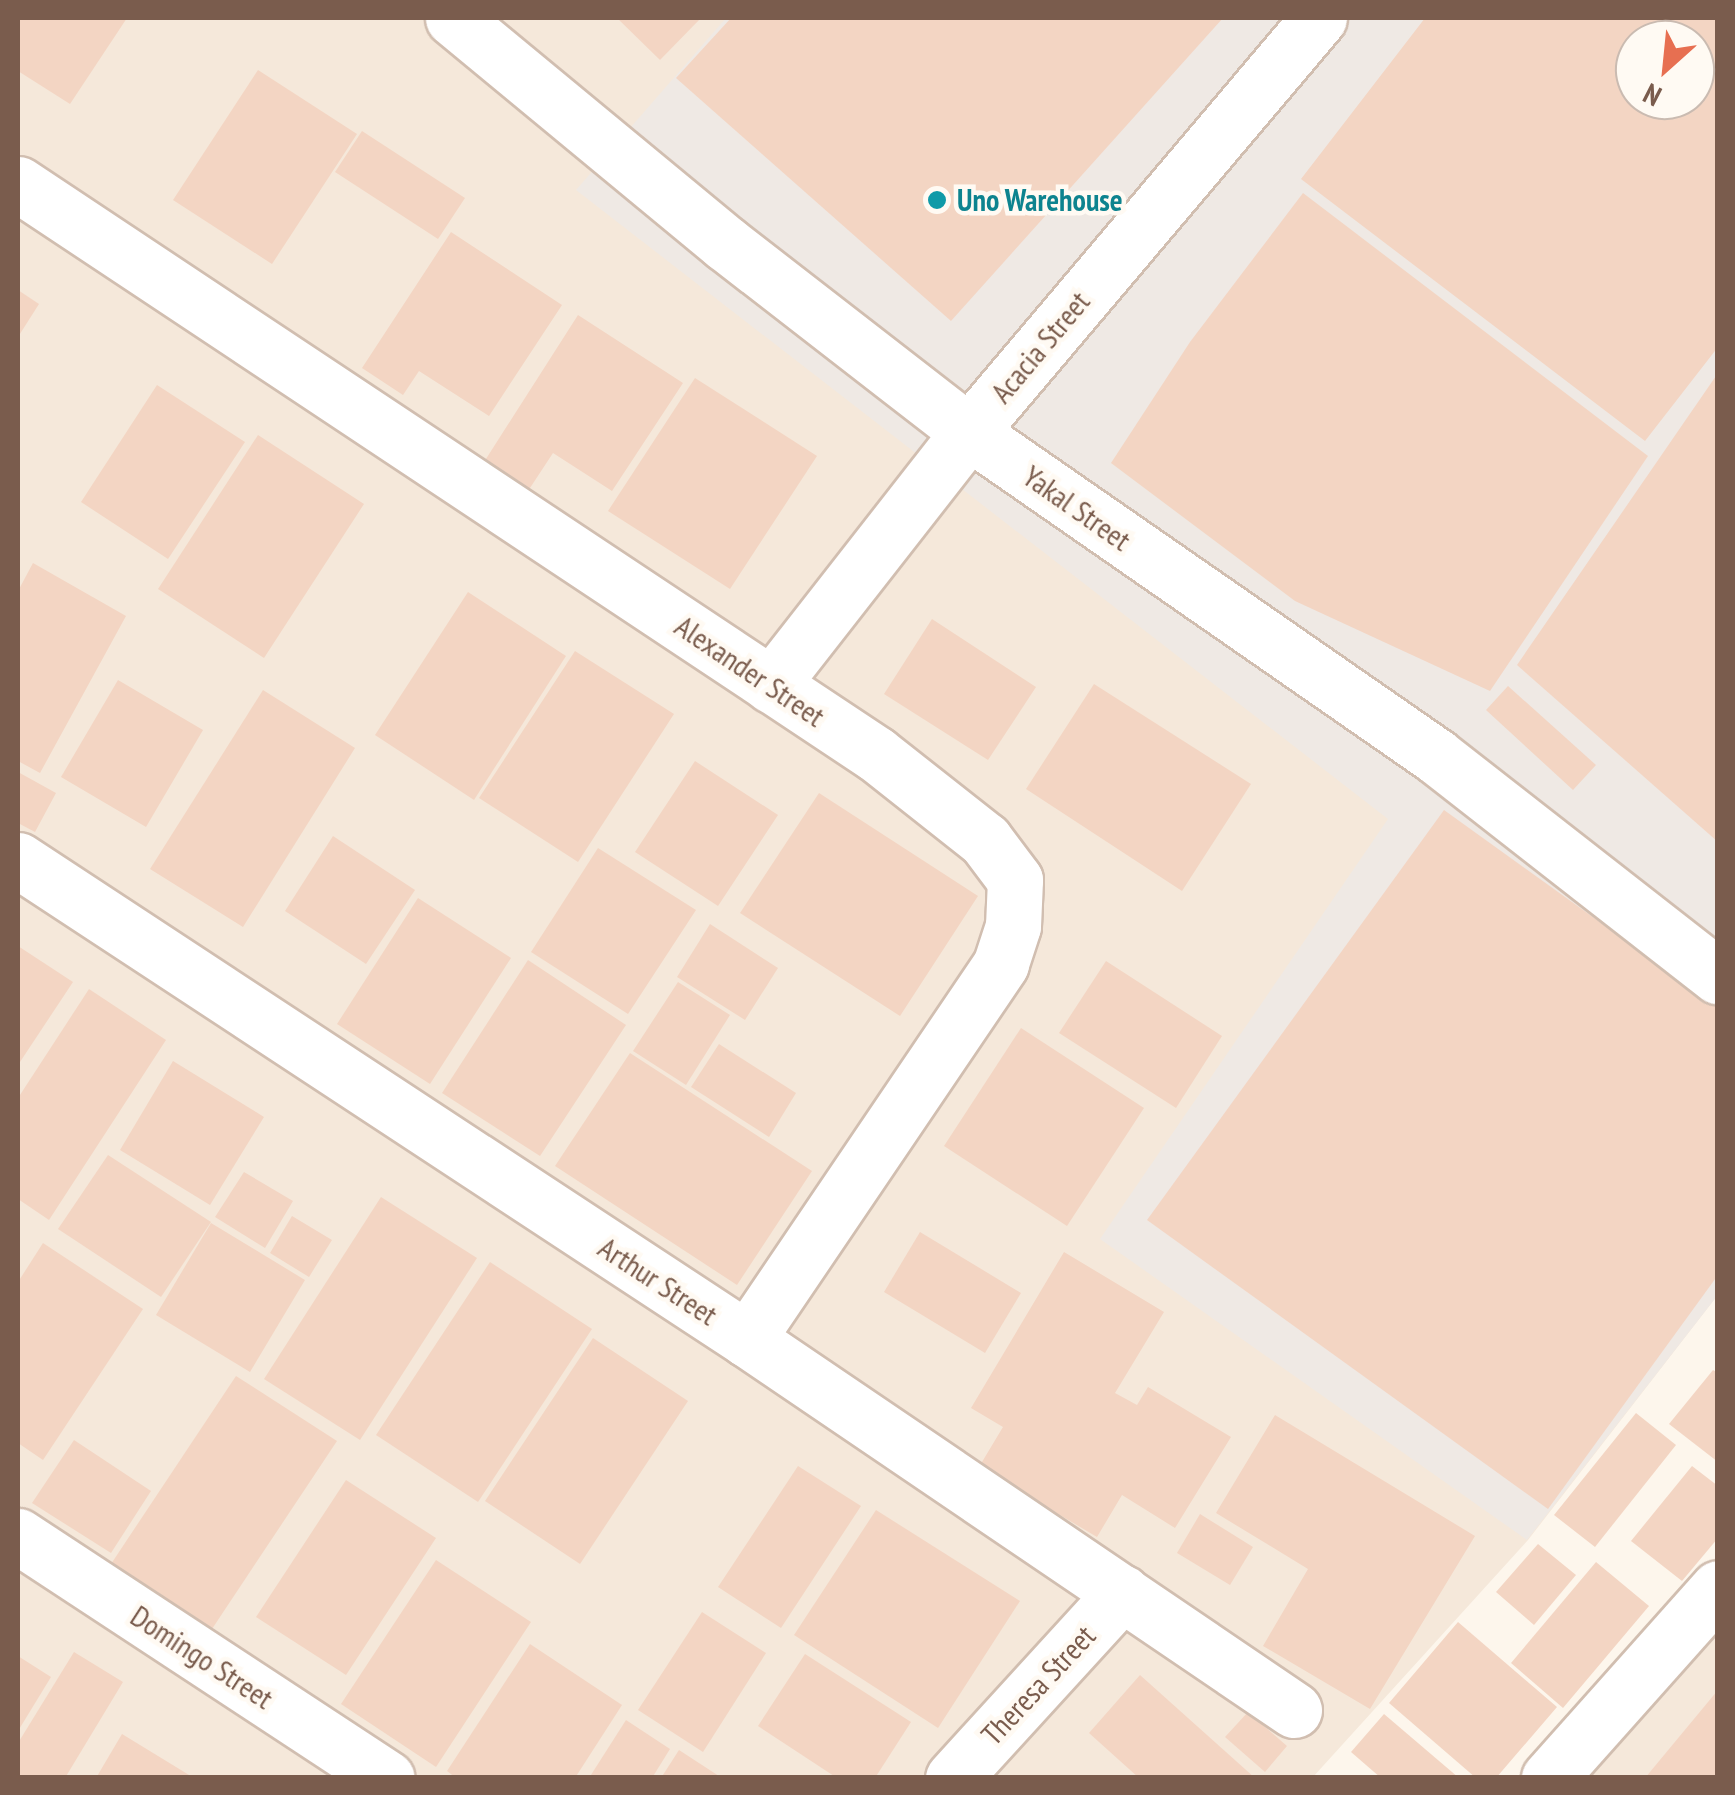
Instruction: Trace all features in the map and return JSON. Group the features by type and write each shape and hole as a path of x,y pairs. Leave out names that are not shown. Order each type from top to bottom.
{"street":[{"name":"Yakal Street","path":"453,18 710,230 969,432 1436,756 1718,976"},
{"name":"Acacia Street","path":"771,685 969,432 1319,18"},
{"name":"Alexander Street","path":"18,184 876,754 985,840 1015,880 1013,926 1002,964 747,1340"},
{"name":"Arthur Street","path":"18,860 747,1340 1294,1710"},
{"name":"Domingo Street","path":"18,1536 387,1778"},
{"path":"1550,1778 1718,1588"},
{"name":"Theresa Street","path":"953,1778 1122,1593"}],"shaded area":[{"path":"18,18 1717,18 1717,1296 1528,1540 1313,1777 18,1777"},
{"path":"726,18 1717,18 1717,1296 1527,1540 1100,1239 1388,819 576,190"},
{"path":"1717,1626 1717,1777 1580,1777"}],"building":[{"path":"18,18 127,18 70,104 18,71"},
{"path":"617,18 701,18 660,60"},
{"name":"Uno Warehouse","path":"731,18 1223,18 951,321 676,78"},
{"path":"1425,18 1718,18 1718,347 1645,441 1301,179"},
{"path":"258,70 357,134 272,264 173,200"},
{"path":"362,131 465,198 438,239 335,172"},
{"path":"1303,193 1648,456 1490,691 1295,601 1111,463 1190,342"},
{"path":"451,232 562,305 489,416 419,371 403,395 362,368"},
{"path":"18,290 39,304 18,337"},
{"path":"578,315 683,383 612,491 553,453 528,491 484,462"},
{"path":"1718,373 1718,842 1517,665"},
{"path":"695,378 817,456 730,589 608,511"},
{"path":"157,385 245,442 168,559 81,502"},
{"path":"258,435 364,504 264,658 158,589"},
{"path":"33,563 126,616 40,773 18,761 18,591"},
{"path":"468,592 566,656 474,800 375,735"},
{"path":"932,619 1036,687 988,760 884,694"},
{"path":"575,651 674,714 578,862 479,798"},
{"path":"118,680 203,730 146,827 61,777"},
{"path":"1094,684 1251,784 1182,891 1026,789"},
{"path":"1508,686 1596,765 1573,790 1486,710"},
{"path":"263,690 355,748 243,927 150,869"},
{"path":"695,761 778,815 718,906 635,852"},
{"path":"18,772 56,793 35,832 18,823"},
{"path":"819,793 978,896 900,1016 740,913"},
{"path":"1444,810 1718,1007 1718,1275 1548,1509 1147,1220"},
{"path":"333,836 415,890 366,964 285,911"},
{"path":"598,848 696,910 628,1014 531,952"},
{"path":"418,898 511,958 430,1084 337,1024"},
{"path":"710,924 778,968 745,1020 677,977"},
{"path":"18,946 73,982 18,1065"},
{"path":"528,960 626,1025 540,1156 442,1093"},
{"path":"1106,961 1222,1036 1176,1108 1059,1033"},
{"path":"678,982 730,1015 686,1085 633,1051"},
{"path":"89,989 166,1040 49,1220 18,1199 18,1098"},
{"path":"1021,1028 1144,1108 1067,1226 944,1146"},
{"path":"719,1044 796,1093 769,1137 691,1087"},
{"path":"630,1053 812,1171 737,1285 555,1166"},
{"path":"173,1061 264,1117 210,1205 120,1150"},
{"path":"108,1155 211,1222 161,1297 58,1229"},
{"path":"244,1172 293,1201 265,1248 215,1217"},
{"path":"381,1197 477,1258 360,1440 264,1379"},
{"path":"292,1216 332,1240 309,1277 270,1253"},
{"path":"211,1223 305,1280 250,1372 156,1315"},
{"path":"920,1232 1021,1293 985,1353 884,1292"},
{"path":"43,1243 143,1309 43,1460 18,1443 18,1282"},
{"path":"1064,1252 1164,1312 1115,1393 1137,1405 1148,1387 1231,1437 1175,1528 1122,1495 1097,1537 979,1467 1003,1427 971,1408"},
{"path":"490,1262 592,1329 478,1502 376,1435"},
{"path":"593,1338 688,1401 580,1564 485,1501"},
{"path":"1713,1370 1718,1373 1718,1462 1669,1424"},
{"path":"236,1376 337,1441 208,1635 107,1570"},
{"path":"1636,1413 1676,1445 1595,1547 1554,1515"},
{"path":"1275,1415 1475,1536 1370,1709 1263,1646 1308,1569 1216,1513"},
{"path":"74,1440 151,1491 111,1553 32,1503"},
{"path":"798,1466 861,1506 781,1628 718,1587"},
{"path":"1692,1466 1718,1486 1718,1538 1682,1581 1631,1541"},
{"path":"346,1480 436,1538 346,1675 256,1617"},
{"path":"876,1510 1020,1601 938,1728 794,1635"},
{"path":"1200,1514 1253,1547 1230,1585 1177,1553"},
{"path":"1538,1544 1576,1575 1534,1625 1496,1592"},
{"path":"436,1560 531,1622 436,1767 341,1704"},
{"path":"1596,1562 1649,1606 1563,1708 1511,1663"},
{"path":"702,1612 766,1653 703,1752 638,1710"},
{"path":"1458,1622 1557,1707 1496,1778 1476,1778 1389,1703"},
{"path":"530,1644 622,1705 575,1778 456,1778 447,1771"},
{"path":"74,1652 123,1682 65,1778 18,1778 18,1743"},
{"path":"805,1654 911,1722 875,1778 837,1778 758,1726"},
{"path":"18,1656 51,1677 18,1731"},
{"path":"1140,1675 1255,1778 1139,1778 1089,1733"},
{"path":"1718,1690 1718,1778 1645,1778"},
{"path":"1248,1712 1287,1746 1265,1772 1225,1737"},
{"path":"1384,1714 1459,1778 1381,1778 1351,1752"},
{"path":"626,1720 670,1749 652,1778 589,1778"},
{"path":"122,1734 194,1778 96,1778"},
{"path":"679,1750 722,1778 661,1778"}],"place":[{"name":"Uno Warehouse","path":"937,200"}]}
